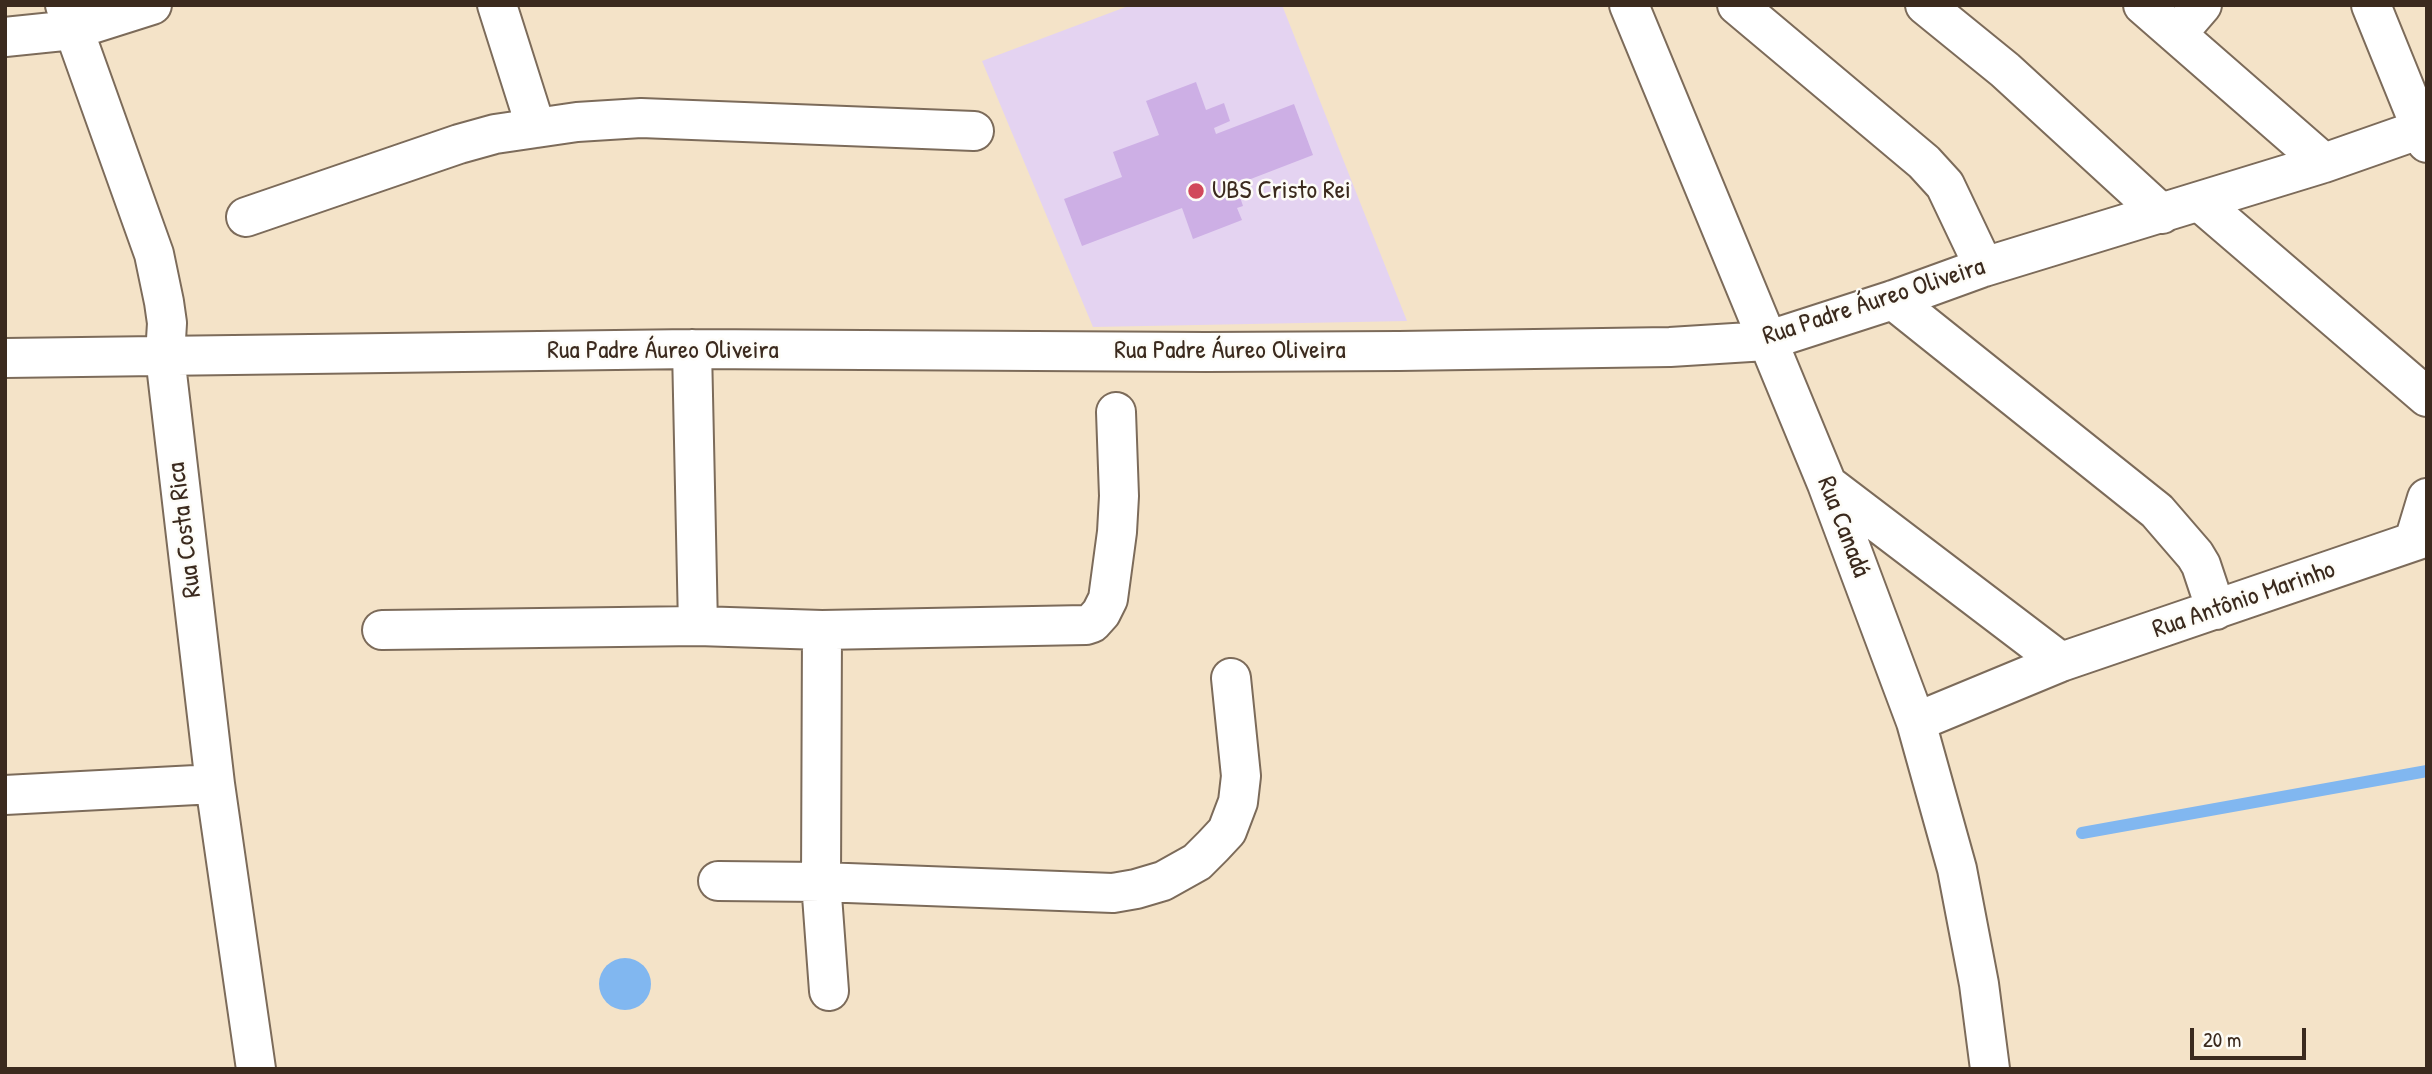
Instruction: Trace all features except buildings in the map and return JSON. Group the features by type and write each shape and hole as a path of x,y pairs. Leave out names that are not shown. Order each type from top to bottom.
{"street":[{"path":"5,37 69,18 152,5"},
{"path":"497,5 536,128"},
{"name":"Rua Canadá","path":"1629,5 1766,341 1828,484 1916,722 1957,869 1979,984 1990,1069"},
{"path":"1737,5 1924,162 1945,185 1984,267"},
{"path":"1925,5 2005,71 2162,214"},
{"path":"2143,5 2324,163"},
{"path":"2177,34 2202,5"},
{"path":"2371,5 2424,136"},
{"name":"Rua Costa Rica","path":"69,18 154,254 167,323 165,356 215,784 256,1069"},
{"path":"246,217 459,144 495,134 577,122 641,118 974,131"},
{"name":"Rua Padre Áureo Oliveira","path":"5,358 692,349 1399,351 1670,347 1766,341 1984,267 2324,163 2424,136"},
{"path":"2200,202 2427,397"},
{"path":"1893,300 2157,511 2201,565 2216,610"},
{"path":"692,349 698,626"},
{"path":"382,630 698,626 822,630 1075,626 1092,623 1108,599 1117,532 1119,475 1116,412"},
{"path":"1828,484 2061,662"},
{"path":"2421,539 2427,498"},
{"name":"Rua Antônio Marinho","path":"1916,722 2061,662 2421,539"},
{"path":"822,630 821,882 829,991"},
{"path":"718,881 1113,892 1163,881 1197,862 1213,846 1227,831 1238,802 1241,776 1231,678"},
{"path":"5,795 215,784"}],"shaded area":[{"name":"UBS Cristo Rei","path":"1131,5 1282,5 1407,321 1093,327 982,61"}],"water":[{"path":"625,958 635,960 643,966 649,974 649,994 643,1002 635,1008 625,1010 615,1008 607,1002 601,994 599,984 601,974 607,966 615,960"}],"waterway":[{"path":"2082,833 2427,771"}],"place":[{"name":"UBS Cristo Rei","path":"1196,191"}]}
